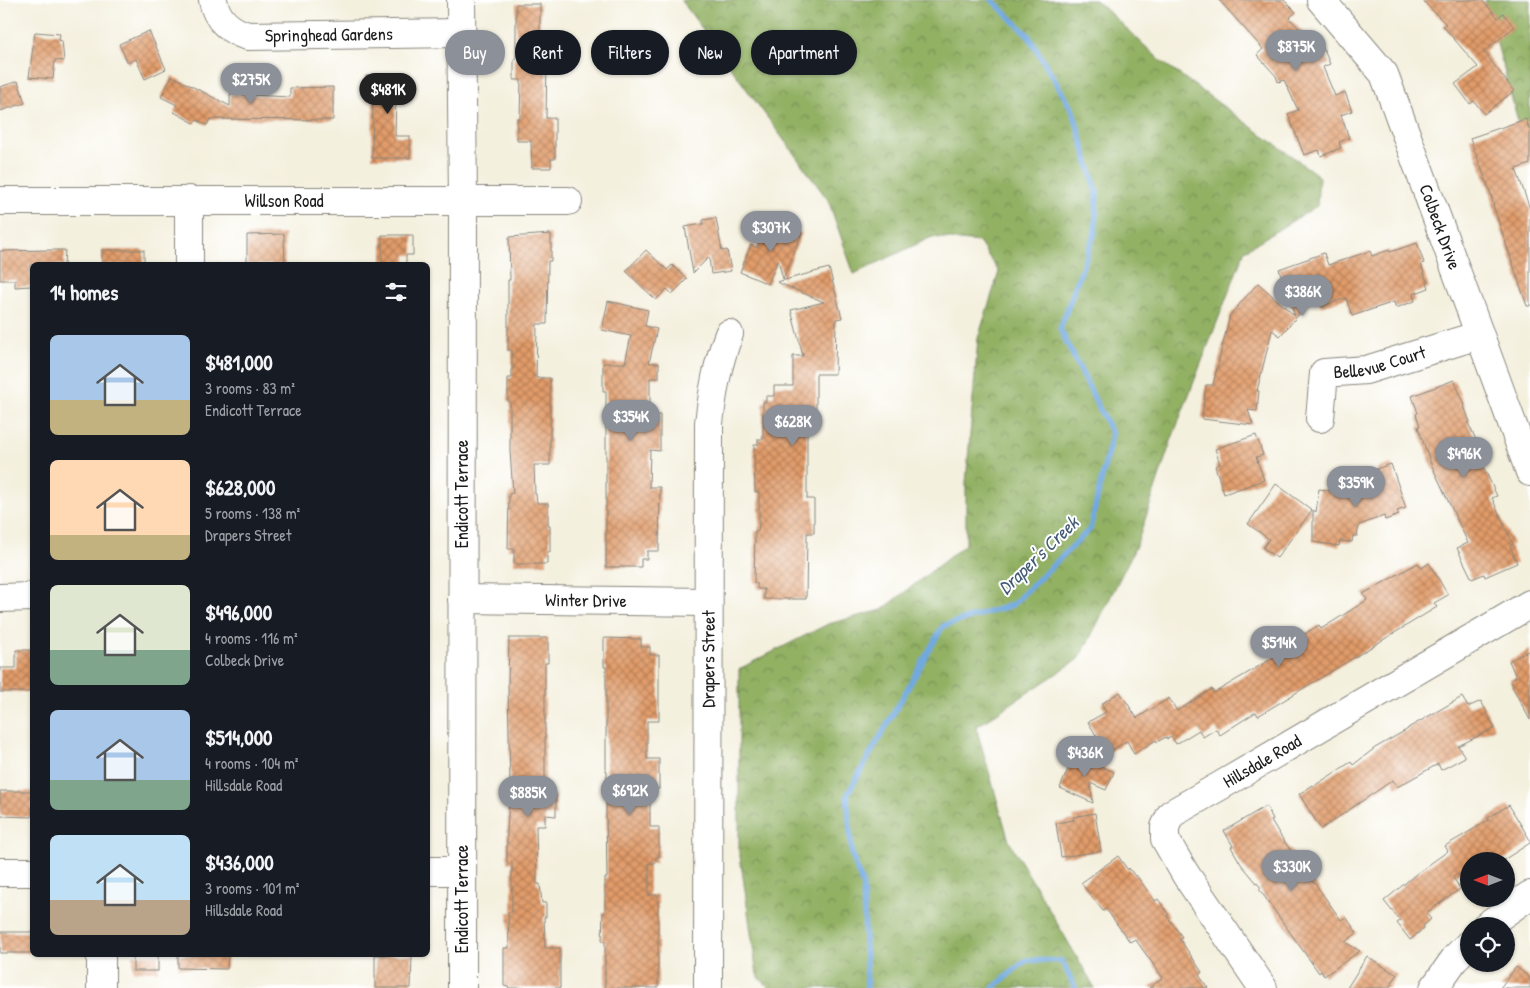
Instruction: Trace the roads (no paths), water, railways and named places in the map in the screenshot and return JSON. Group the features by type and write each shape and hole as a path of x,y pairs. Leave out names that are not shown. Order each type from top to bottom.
{"street":[{"name":"Springhead Gardens","path":"213,0 216,10 224,22 235,31 248,36 445,32"},
{"name":"Endicott Terrace","path":"461,0 462,30"},
{"name":"Colbeck Drive","path":"1321,0 1384,74 1530,472"},
{"name":"Endicott Terrace","path":"462,75 462,988"},
{"path":"189,200 190,262"},
{"name":"Willson Road","path":"0,201 568,201"},
{"name":"Drapers Street","path":"708,988 709,423 713,386 720,356 729,334"},
{"name":"Bellevue Court","path":"1320,418 1324,373 1366,370 1479,335"},
{"path":"0,598 30,597"},
{"name":"Winter Drive","path":"462,599 708,602"},
{"name":"Hillsdale Road","path":"1263,988 1186,875 1165,839 1165,827 1171,814 1229,782 1530,604"},
{"path":"430,871 462,871"},
{"path":"0,872 30,872"},
{"path":"1499,917 1530,895"},
{"path":"1434,988 1460,953"},
{"path":"101,957 101,988"}],"waterway":[{"name":"Draper's Creek","path":"867,988 863,886 852,855 847,795 943,626 1012,605 1090,529 1112,434 1060,329 1095,232 1097,193 1073,111 1028,35 992,0"},
{"name":"Draper's Creek","path":"993,988 1026,960 1062,961 1075,988"}]}
